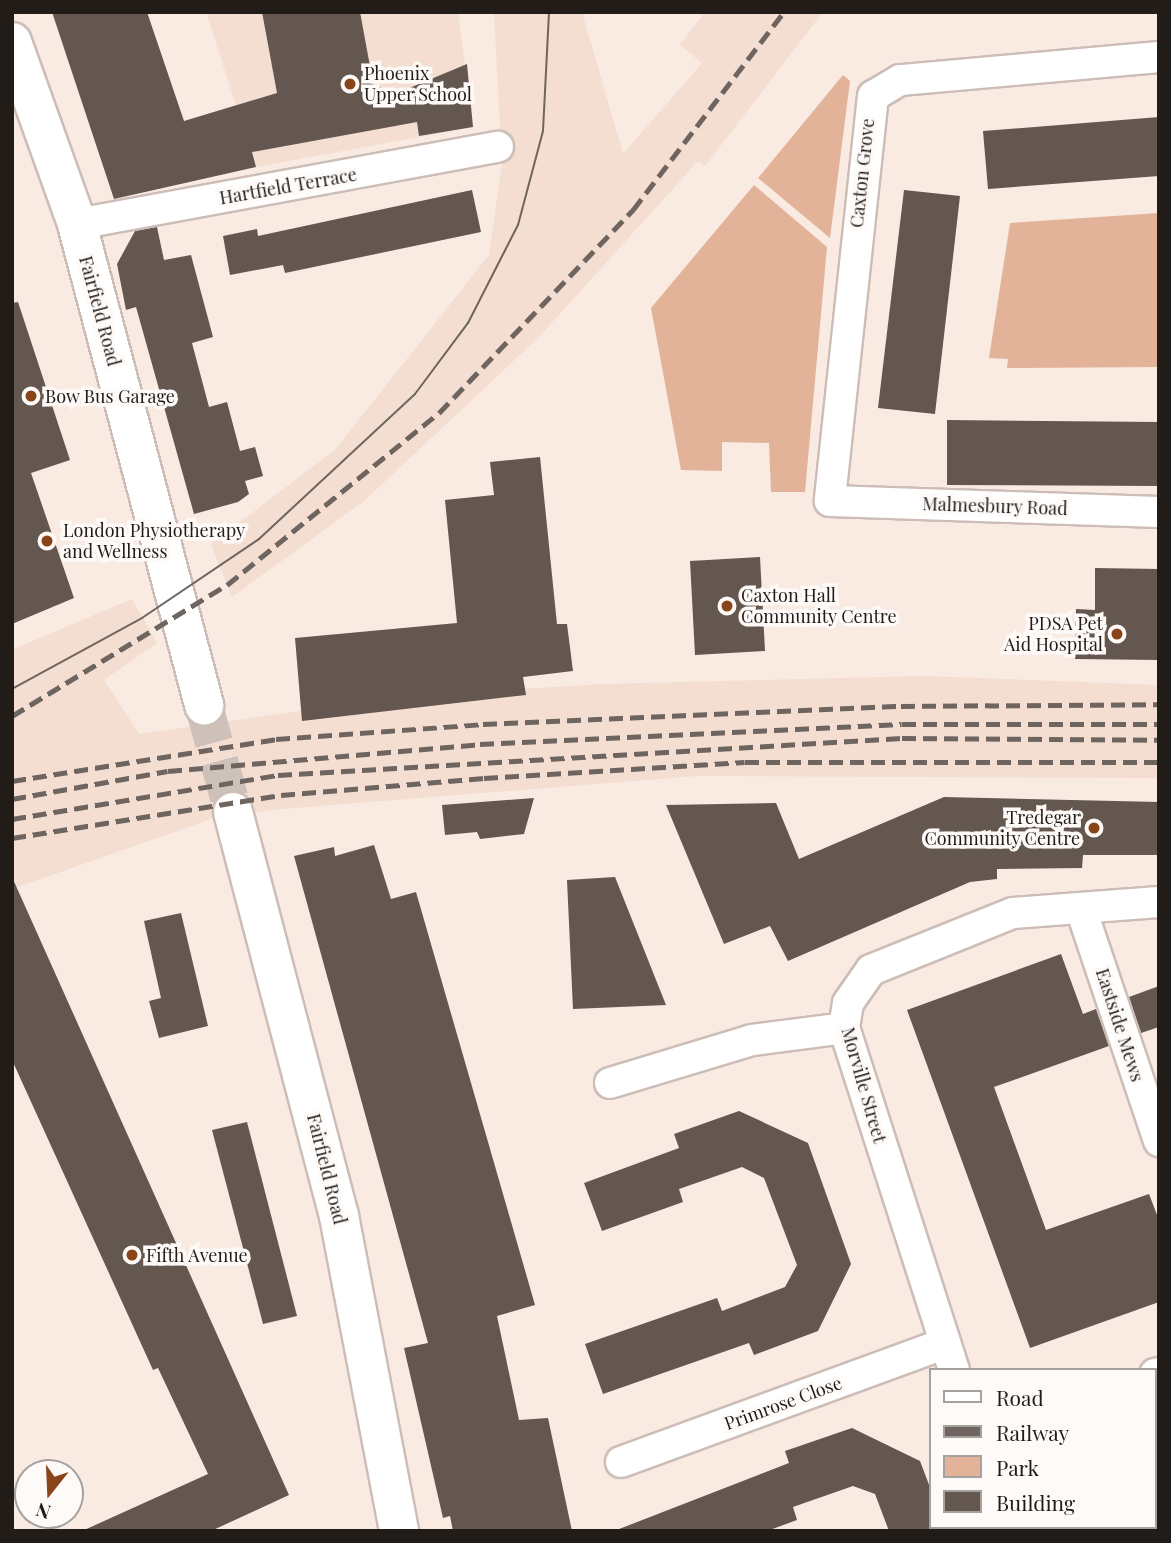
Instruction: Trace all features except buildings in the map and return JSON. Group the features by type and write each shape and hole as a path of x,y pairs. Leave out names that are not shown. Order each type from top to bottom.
{"main road":[{"name":"Fairfield Road","path":"15,58 77,224 204,706"},
{"name":"Fairfield Road","path":"233,813 340,1216 399,1531"}],"street":[{"name":"Caxton Grove","path":"831,501 873,96 900,80 1159,57"},
{"name":"Hartfield Terrace","path":"77,224 498,147"},
{"name":"Malmesbury Road","path":"831,501 1159,512"},
{"name":"Morville Street","path":"949,1357 844,1028 848,1003 871,970 1013,913 1159,902"},
{"name":"Eastside Mews","path":"1081,909 1159,1141"},
{"path":"610,1083 752,1040 844,1028"},
{"name":"Primrose Close","path":"621,1462 949,1357"}],"shaded area":[{"name":"Phoenix Upper School","path":"206,12 458,12 473,127 256,167"},
{"path":"494,12 582,12 623,154 702,63 680,45 705,12 823,12 705,166 698,161 538,338 364,501 232,597 211,544 335,450 489,255 502,164"},
{"path":"132,599 157,643 104,680 139,734 403,696 604,684 926,676 1159,685 1159,778 697,776 282,809 214,818 12,889 12,650"}],"green space":[{"path":"843,75 850,81 830,238 758,178"},
{"path":"754,185 827,247 805,492 771,492 769,443 722,442 722,471 681,470 651,308"},
{"path":"1159,213 1159,367 1007,368 1008,359 989,358 1010,223"}],"tunnel":[{"path":"204,706 233,812"}],"tram line":[{"path":"12,689 142,618 259,539 415,394 468,323 518,225 543,131 549,12"}],"railway":[{"path":"12,716 227,585 439,413 633,210 784,12"},
{"path":"12,781 276,739 483,724 901,706 1159,704"},
{"path":"12,799 168,771 480,744 902,724 1159,724"},
{"path":"12,819 278,775 902,738 1159,740"},
{"path":"12,838 281,795 484,778 745,762 1159,762"}],"place":[{"name":"Phoenix Upper School","path":"350,84"},
{"name":"Bow Bus Garage","path":"31,396"},
{"name":"London Physiotherapy and Wellness","path":"47,541"},
{"name":"Caxton Hall Community Centre","path":"727,606"},
{"name":"PDSA Pet Aid Hospital","path":"1117,634"},
{"name":"Tredegar Community Centre","path":"1094,828"},
{"name":"Fifth Avenue","path":"132,1255"}]}
